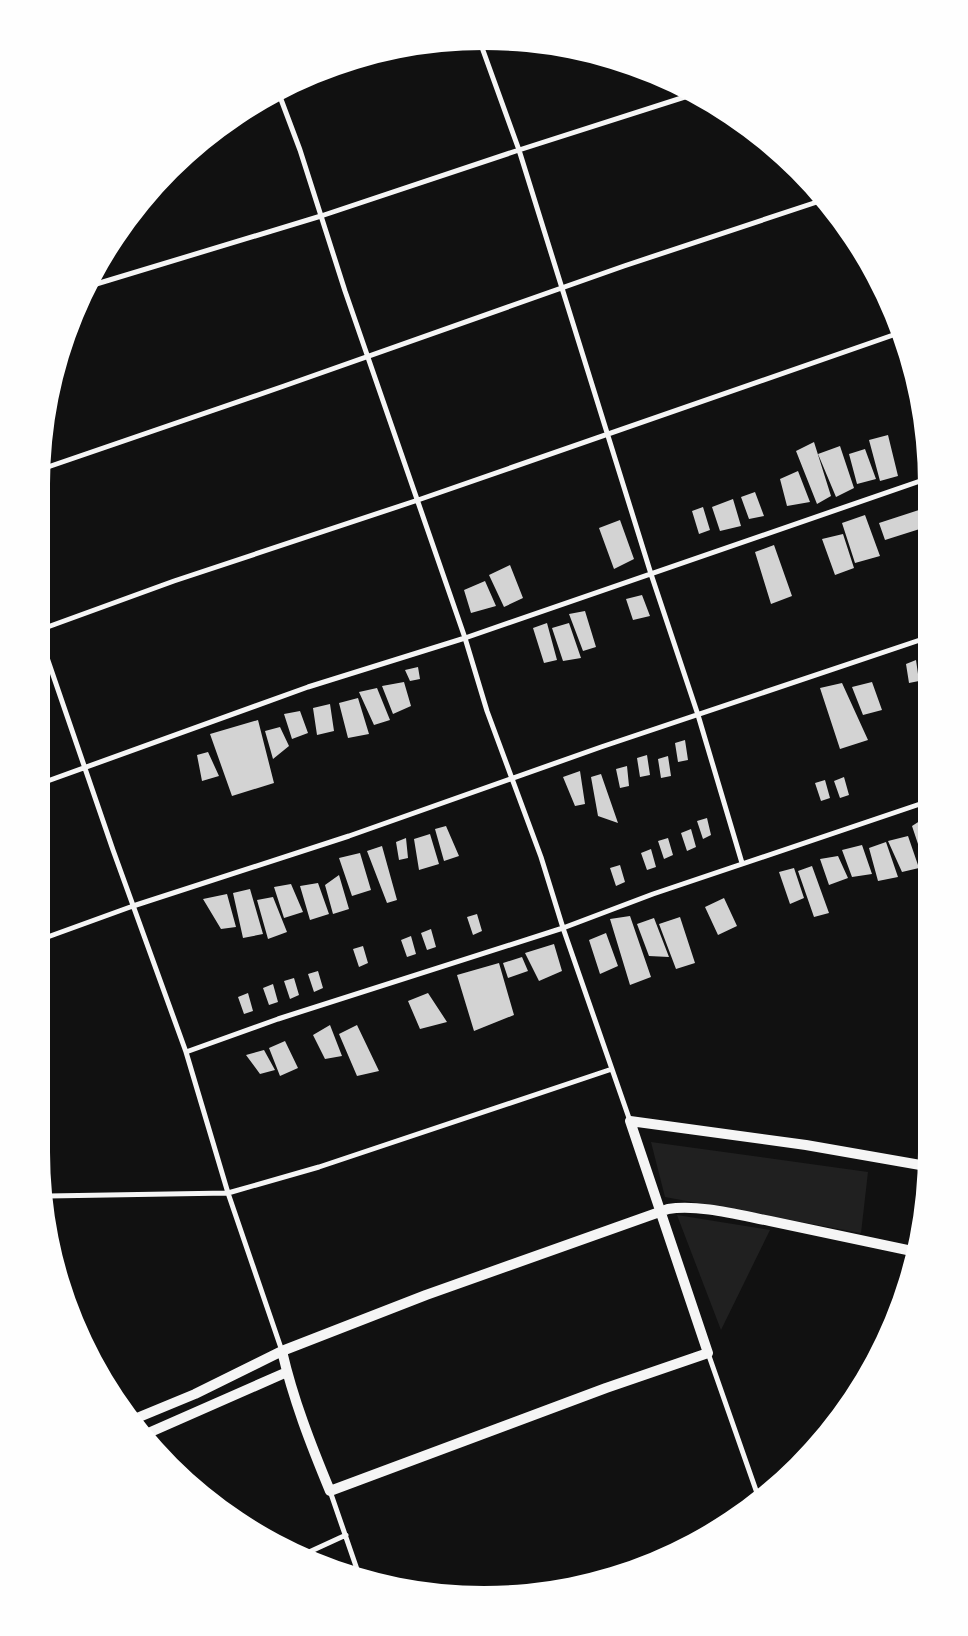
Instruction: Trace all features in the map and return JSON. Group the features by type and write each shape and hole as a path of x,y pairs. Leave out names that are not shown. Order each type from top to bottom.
{"main road":[{"path":"282,1351 310,1441 330,1491 598,1391 708,1353 630,1121 806,1145 918,1165"},
{"path":"140,1417 195,1394 282,1351 426,1294 661,1212 681,1207 759,1219 907,1250"},
{"path":"152,1431 287,1372"}],"street":[{"path":"483,50 519,150 651,574 698,715 742,863"},
{"path":"100,283 321,216 682,98"},
{"path":"281,101 465,638 487,711 541,857 630,1121"},
{"path":"51,466 709,237 814,203"},
{"path":"50,625 892,335"},
{"path":"50,781 308,687 465,638 918,482"},
{"path":"50,936 133,906 349,836 600,747 918,641"},
{"path":"50,667 160,985 186,1052 228,1193 282,1351"},
{"path":"186,1052 278,1020 564,928 653,894 918,805"},
{"path":"53,1196 228,1193 319,1166 612,1069"},
{"path":"708,1353 756,1490"},
{"path":"330,1491 356,1566"},
{"path":"312,1550 346,1535"}],"shaded area":[{"path":"651,1142 868,1172 861,1233 665,1197"},
{"path":"677,1215 770,1230 721,1330"}],"building":[{"path":"888,435 898,476 880,481 869,440"},
{"path":"814,442 831,496 817,504 796,451"},
{"path":"840,446 854,488 836,497 818,454"},
{"path":"865,449 876,479 857,484 849,454"},
{"path":"798,471 810,502 787,506 780,479"},
{"path":"755,492 764,516 749,519 741,497"},
{"path":"733,499 741,526 720,531 712,507"},
{"path":"703,507 710,530 699,534 692,511"},
{"path":"918,510 918,530 885,540 879,523"},
{"path":"865,515 880,556 855,563 842,523"},
{"path":"620,520 634,559 614,569 599,528"},
{"path":"843,534 854,568 835,575 822,539"},
{"path":"774,545 792,596 771,604 755,552"},
{"path":"510,565 523,598 504,607 489,575"},
{"path":"485,581 496,606 471,613 464,590"},
{"path":"642,595 650,616 633,620 626,599"},
{"path":"585,611 596,647 583,651 569,614"},
{"path":"547,623 557,660 544,663 533,628"},
{"path":"569,623 581,658 563,661 552,628"},
{"path":"916,660 918,681 909,683 906,664"},
{"path":"418,667 420,679 410,681 405,670"},
{"path":"404,682 411,706 393,714 382,686"},
{"path":"872,682 882,710 863,715 852,687"},
{"path":"842,683 868,740 840,749 820,688"},
{"path":"377,688 390,720 374,725 359,692"},
{"path":"358,698 369,734 348,738 339,703"},
{"path":"330,704 334,731 317,735 313,708"},
{"path":"300,711 308,733 292,739 284,714"},
{"path":"258,720 274,783 232,796 210,734"},
{"path":"280,727 289,746 273,759 265,731"},
{"path":"685,740 688,760 678,762 675,743"},
{"path":"208,752 219,776 202,781 197,755"},
{"path":"647,755 650,775 640,777 637,758"},
{"path":"668,756 671,776 661,778 658,759"},
{"path":"627,766 629,786 620,788 616,769"},
{"path":"580,771 585,804 575,806 563,777"},
{"path":"601,774 618,823 598,816 591,777"},
{"path":"844,777 849,795 840,798 834,781"},
{"path":"825,780 830,798 821,801 815,783"},
{"path":"707,818 711,835 703,839 697,821"},
{"path":"918,822 918,844 912,826"},
{"path":"446,826 459,856 444,861 435,829"},
{"path":"691,829 696,847 687,851 681,833"},
{"path":"430,834 439,864 419,870 414,839"},
{"path":"908,836 918,868 902,872 888,841"},
{"path":"406,838 408,858 399,860 396,842"},
{"path":"668,838 673,855 664,859 658,841"},
{"path":"886,842 898,877 878,881 869,848"},
{"path":"862,845 872,874 852,877 842,850"},
{"path":"382,846 397,900 387,903 367,851"},
{"path":"651,849 656,867 647,870 641,853"},
{"path":"360,853 371,890 352,896 339,858"},
{"path":"838,856 848,878 829,885 820,859"},
{"path":"620,865 625,882 616,886 610,868"},
{"path":"812,866 829,913 814,917 798,871"},
{"path":"794,868 804,898 790,904 779,872"},
{"path":"339,875 349,909 333,914 325,885"},
{"path":"318,883 329,914 310,920 300,886"},
{"path":"291,884 303,912 284,918 274,887"},
{"path":"250,889 263,934 243,938 233,893"},
{"path":"227,894 236,927 221,929 203,899"},
{"path":"273,897 287,932 268,939 257,900"},
{"path":"724,898 737,926 718,935 705,907"},
{"path":"477,914 482,931 473,935 467,917"},
{"path":"630,916 651,977 630,985 610,919"},
{"path":"680,917 695,963 676,969 659,924"},
{"path":"654,918 669,957 649,956 637,924"},
{"path":"431,929 436,947 427,950 421,933"},
{"path":"606,933 618,966 600,974 589,940"},
{"path":"411,936 416,954 407,957 401,940"},
{"path":"554,944 562,971 539,981 525,953"},
{"path":"363,946 368,963 359,967 353,949"},
{"path":"522,957 528,971 508,978 503,963"},
{"path":"499,963 514,1015 474,1031 457,975"},
{"path":"318,971 323,988 314,992 308,974"},
{"path":"294,978 299,995 290,999 284,981"},
{"path":"273,984 278,1002 269,1005 263,988"},
{"path":"248,993 253,1011 244,1014 238,997"},
{"path":"428,993 447,1022 420,1029 408,1001"},
{"path":"330,1025 342,1056 325,1059 313,1035"},
{"path":"357,1025 379,1071 357,1076 339,1034"},
{"path":"285,1041 298,1068 280,1076 269,1048"},
{"path":"264,1050 275,1070 260,1074 246,1055"}]}
